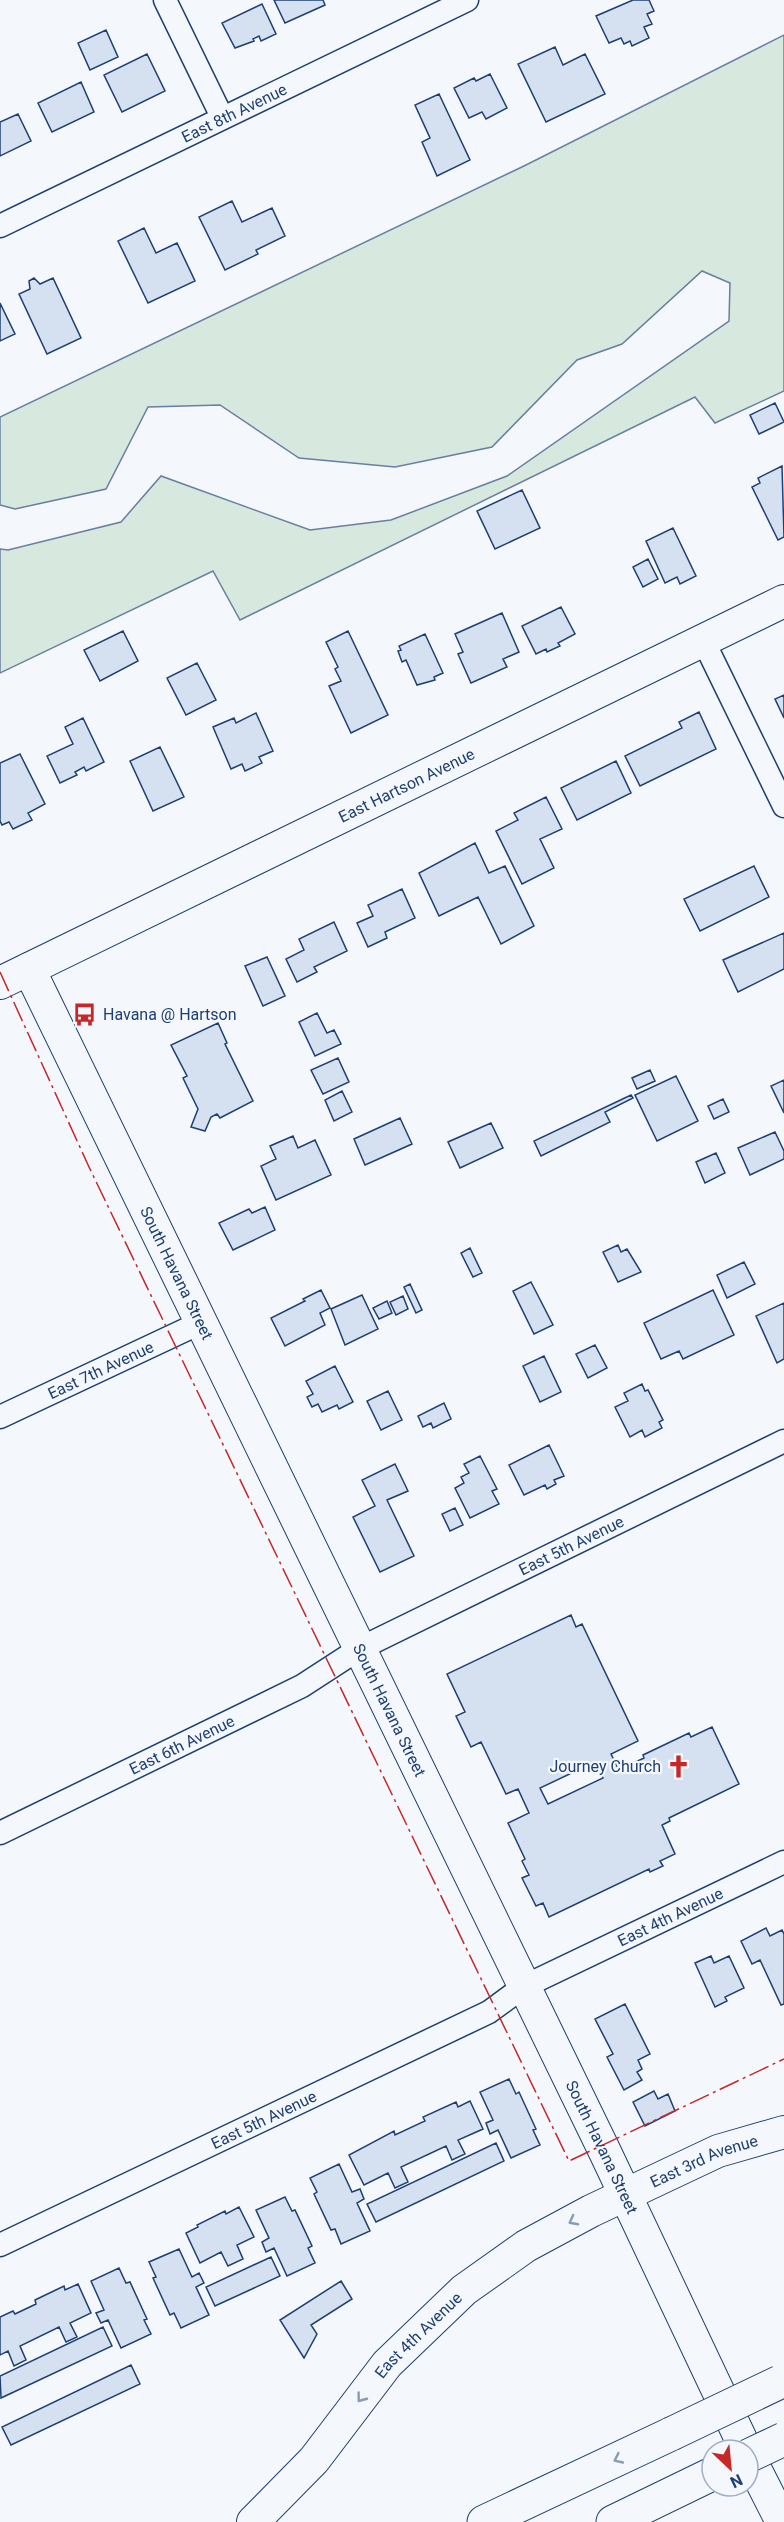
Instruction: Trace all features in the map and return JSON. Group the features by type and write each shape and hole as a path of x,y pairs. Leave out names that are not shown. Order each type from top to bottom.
{"highway":[{"path":"484,2522 782,2381"},
{"path":"760,2450 784,2439"},
{"path":"613,2522 700,2480"}],"street":[{"path":"165,0 222,117"},
{"name":"East 8th Avenue","path":"0,226 467,0"},
{"name":"East Hartson Avenue","path":"29,969 784,601"},
{"path":"703,640 784,806"},
{"path":"0,983 29,969"},
{"name":"South Havana Street","path":"29,969 625,2194 740,2438"},
{"name":"East 7th Avenue","path":"0,1417 200,1323"},
{"name":"East 5th Avenue","path":"359,1649 784,1441"},
{"name":"East 6th Avenue","path":"0,1833 302,1686 359,1649"},
{"name":"East 4th Avenue","path":"523,1987 784,1862"},
{"name":"East 5th Avenue","path":"0,2244 489,2012 523,1987"},
{"name":"East 3rd Avenue","path":"625,2194 718,2151 784,2132"},
{"name":"East 4th Avenue","path":"253,2522 315,2460 387,2364 464,2290 526,2246 625,2194"},
{"path":"760,2479 782,2522"}],"shaded area":[{"path":"784,35 784,391 715,423 695,397 240,620 213,571 0,673 0,549 8,550 121,522 161,476 310,530 391,520 507,476 729,321 730,283 702,271 622,344 577,360 492,447 395,467 299,458 220,405 148,407 106,489 15,509 0,505 0,417 524,166"}],"building":[{"path":"274,0 323,0 325,5 285,23"},
{"path":"633,0 649,0 654,11 647,14 652,24 644,27 649,38 632,46 630,41 624,44 621,38 609,43 596,16"},
{"path":"262,4 276,34 261,41 259,36 253,39 254,41 235,48 222,23"},
{"path":"106,30 118,57 90,70 78,43"},
{"path":"555,47 563,65 585,54 605,94 546,122 518,64"},
{"path":"147,54 165,91 122,112 104,75"},
{"path":"490,74 507,108 486,119 482,112 469,118 454,88 474,78 476,81"},
{"path":"81,82 94,112 52,132 38,103"},
{"path":"439,94 470,160 437,176 422,142 430,138 415,105"},
{"path":"18,114 31,141 0,156 0,122"},
{"path":"232,201 242,222 272,208 285,236 256,250 258,254 225,270 199,217"},
{"path":"144,228 156,253 177,243 195,281 148,303 118,241"},
{"path":"34,278 40,284 53,278 81,338 47,354 19,294 30,289 29,281"},
{"path":"0,303 15,334 0,341"},
{"path":"775,403 784,422 759,434 750,415"},
{"path":"782,466 784,537 778,540 752,487 760,483 758,478"},
{"path":"522,490 540,528 495,549 477,511"},
{"path":"673,528 696,576 680,584 677,577 665,583 646,541"},
{"path":"648,559 658,579 643,587 633,567"},
{"path":"561,607 575,634 558,643 560,646 536,654 522,626"},
{"path":"502,613 519,652 503,659 507,667 471,683 458,654 463,652 455,634"},
{"path":"123,631 138,661 100,681 84,650"},
{"path":"348,631 388,715 351,733 329,686 341,681 335,669 338,667 326,642"},
{"path":"425,634 443,673 434,677 435,680 417,685 406,660 402,662 398,651 401,650 399,646"},
{"path":"197,663 216,700 186,715 167,678"},
{"path":"784,695 784,718 775,699"},
{"path":"699,712 716,749 640,786 625,756 682,728 679,722"},
{"path":"256,713 273,751 259,757 262,763 245,771 242,764 231,769 213,727 234,718 236,723"},
{"path":"83,718 104,762 86,771 84,767 75,772 77,775 60,783 47,756 73,744 65,727"},
{"path":"160,747 184,797 153,811 130,761"},
{"path":"20,754 45,804 28,813 32,820 13,829 9,822 2,825 0,821 0,763"},
{"path":"616,761 631,793 577,820 561,788"},
{"path":"546,797 562,829 540,839 554,868 522,884 496,831 518,820 514,813"},
{"path":"475,843 489,873 505,866 534,926 501,944 478,897 439,916 419,873"},
{"path":"754,866 769,897 700,931 684,899"},
{"path":"402,889 415,918 385,932 387,938 368,947 357,923 373,916 368,905"},
{"path":"334,922 347,951 314,967 317,972 297,982 286,959 304,950 299,939"},
{"path":"784,933 784,969 738,992 723,960"},
{"path":"267,957 285,996 263,1006 245,966"},
{"path":"317,1013 327,1033 334,1030 341,1044 315,1056 299,1022"},
{"path":"218,1023 227,1043 225,1044 253,1101 220,1118 217,1114 211,1117 205,1131 191,1127 198,1109 183,1078 187,1076 171,1045"},
{"path":"338,1058 349,1082 323,1094 311,1070"},
{"path":"650,1070 655,1081 637,1089 632,1078"},
{"path":"676,1076 698,1121 657,1141 635,1095"},
{"path":"784,1080 784,1113 771,1086"},
{"path":"342,1091 352,1112 334,1121 325,1100"},
{"path":"631,1095 633,1098 605,1112 610,1122 541,1156 534,1141"},
{"path":"723,1099 729,1112 714,1119 708,1106"},
{"path":"400,1118 412,1144 365,1165 354,1139"},
{"path":"491,1123 503,1148 460,1168 448,1142"},
{"path":"775,1132 784,1151 784,1159 750,1175 738,1148"},
{"path":"293,1136 298,1148 315,1140 331,1175 276,1200 261,1166 276,1159 270,1146"},
{"path":"716,1153 725,1173 705,1183 696,1162"},
{"path":"265,1207 275,1230 233,1250 219,1223 249,1209 252,1213"},
{"path":"618,1245 621,1252 627,1249 641,1272 618,1282 603,1252"},
{"path":"470,1248 482,1273 473,1277 461,1253"},
{"path":"744,1262 755,1284 727,1298 717,1275"},
{"path":"531,1282 553,1325 534,1334 513,1291"},
{"path":"410,1284 422,1310 416,1313 404,1287"},
{"path":"321,1290 330,1308 320,1313 325,1325 285,1346 271,1318"},
{"path":"713,1290 734,1335 683,1359 679,1351 661,1359 644,1323"},
{"path":"362,1295 378,1329 345,1345 331,1309"},
{"path":"403,1296 408,1309 396,1315 390,1302"},
{"path":"387,1301 392,1313 379,1319 373,1308"},
{"path":"784,1303 784,1359 777,1363 756,1316"},
{"path":"595,1345 607,1368 588,1378 576,1354"},
{"path":"544,1356 561,1392 540,1402 523,1366"},
{"path":"335,1366 353,1402 339,1409 337,1405 322,1412 318,1404 312,1407 307,1397 313,1394 306,1381"},
{"path":"642,1384 645,1391 648,1390 663,1420 659,1422 662,1428 645,1437 642,1430 630,1437 615,1407 628,1401 624,1393"},
{"path":"388,1391 402,1420 381,1430 367,1401"},
{"path":"444,1403 451,1419 433,1428 431,1423 423,1427 418,1416"},
{"path":"549,1445 564,1476 554,1480 556,1484 547,1489 545,1485 524,1495 509,1465"},
{"path":"480,1456 497,1489 492,1491 499,1504 470,1518 455,1488 464,1483 461,1477 469,1473 464,1464"},
{"path":"395,1464 408,1491 387,1500 414,1556 380,1572 353,1517 375,1506 362,1480"},
{"path":"455,1508 463,1525 450,1531 442,1514"},
{"name":"Journey Church","path":"571,1615 576,1627 582,1624 638,1741 611,1754 619,1770 644,1758 643,1755 689,1733 691,1737 712,1727 739,1784 669,1818 670,1821 662,1825 675,1854 660,1861 663,1866 650,1872 649,1869 549,1917 543,1903 536,1906 522,1878 529,1875 522,1861 525,1859 508,1823 529,1813 518,1789 506,1794 481,1742 471,1747 456,1716 465,1712 447,1674","holes":["595,1762 603,1778 548,1804 540,1788"]},
{"path":"766,1928 770,1936 782,1930 784,1934 784,2004 781,2005 760,1960 752,1964 741,1941"},
{"path":"711,1956 714,1963 729,1956 744,1988 725,1997 727,2001 715,2007 695,1963"},
{"path":"625,2004 650,2054 638,2060 642,2069 637,2072 642,2080 624,2090 607,2057 613,2054 595,2019"},
{"path":"509,2079 516,2094 519,2092 536,2129 533,2130 540,2145 511,2158 498,2130 490,2134 486,2123 493,2120 480,2092"},
{"path":"654,2091 658,2099 668,2094 675,2111 645,2126 633,2102"},
{"path":"470,2101 483,2129 458,2140 465,2154 452,2160 446,2146 401,2167 408,2182 395,2188 388,2173 364,2185 349,2155 394,2131 395,2135 425,2121 423,2117 456,2102 458,2107"},
{"path":"496,2143 504,2161 376,2222 367,2204"},
{"path":"339,2164 352,2192 360,2189 364,2199 357,2203 370,2231 341,2244 335,2229 331,2230 314,2194 317,2192 310,2178"},
{"path":"285,2197 292,2211 295,2210 312,2246 308,2248 315,2263 287,2276 274,2248 266,2252 262,2242 269,2238 256,2210"},
{"path":"239,2207 254,2237 237,2245 243,2259 228,2266 221,2252 200,2263 186,2233 225,2211 226,2214"},
{"path":"179,2249 192,2277 199,2273 204,2283 196,2287 209,2315 181,2328 174,2313 170,2315 153,2278 156,2277 149,2262"},
{"path":"271,2257 280,2276 215,2306 206,2287"},
{"path":"119,2268 126,2283 130,2282 147,2319 144,2320 151,2334 121,2348 108,2320 101,2323 96,2313 104,2310 91,2281"},
{"path":"341,2281 352,2299 311,2325 317,2334 304,2358 280,2320"},
{"path":"78,2284 91,2313 70,2323 77,2337 66,2342 59,2327 20,2346 26,2360 14,2366 8,2351 0,2355 0,2317 13,2311 15,2314 36,2304 35,2300 64,2286 65,2290"},
{"path":"103,2327 112,2346 1,2398 0,2376"},
{"path":"131,2365 140,2384 11,2445 2,2427"}],"power":[{"path":"0,972 89,1167 569,2161 784,2059"}],"place":[{"name":"Havana @ Hartson","path":"85,1014"},
{"name":"Journey Church","path":"679,1766"}]}
